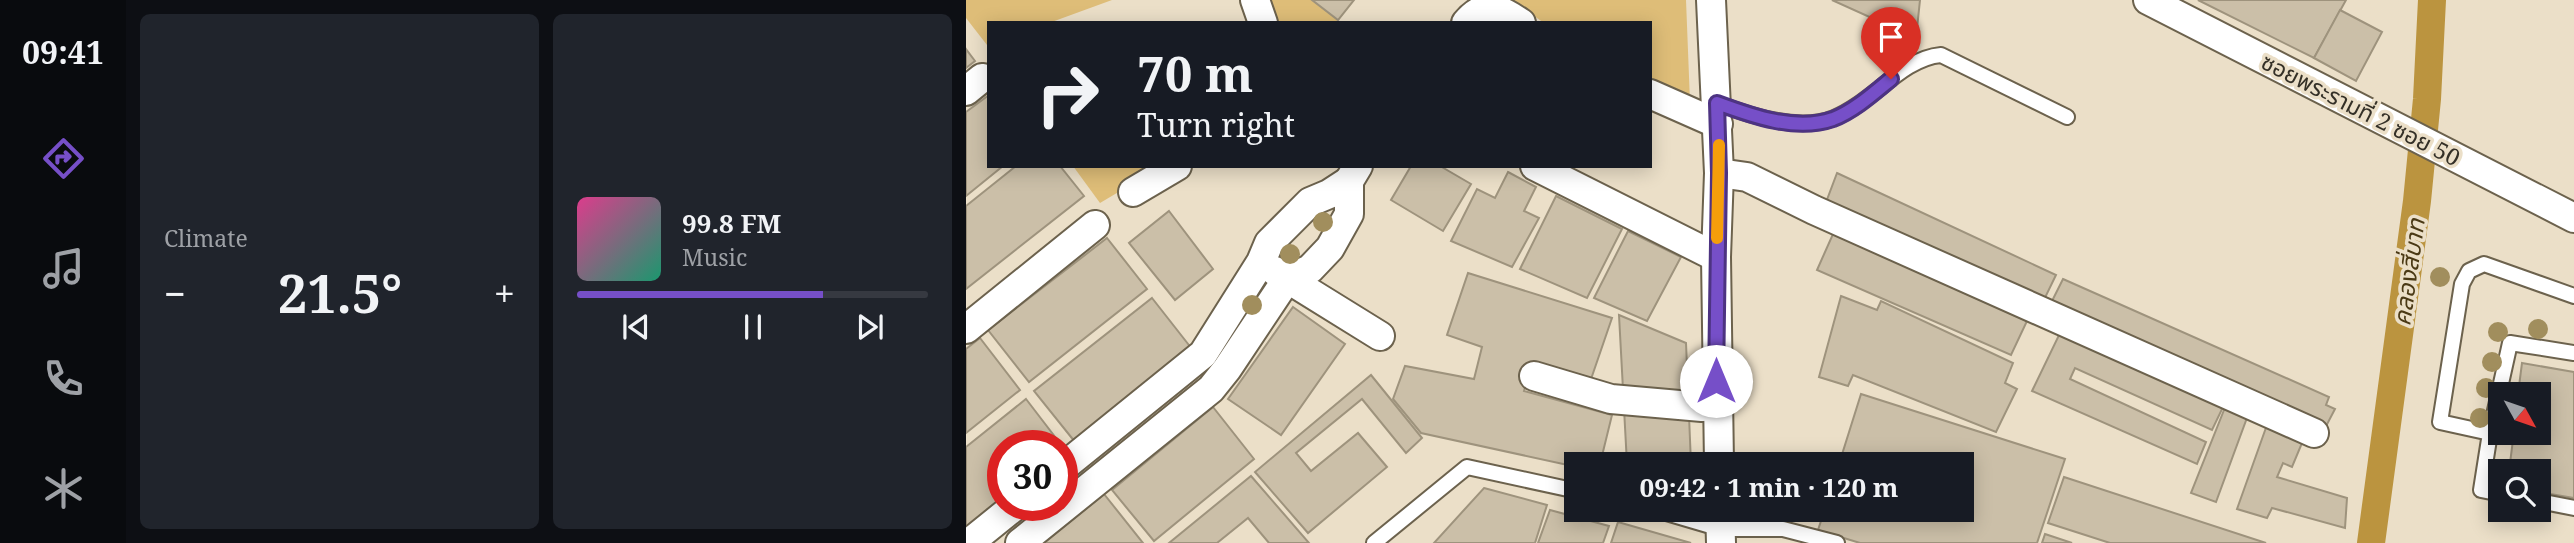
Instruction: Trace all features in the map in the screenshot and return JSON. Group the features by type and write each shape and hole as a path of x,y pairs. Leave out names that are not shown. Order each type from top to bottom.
{"street":[{"path":"1255,0 1262,21"},
{"path":"1711,0 1719,173 1716,257 1718,452"},
{"name":"ซอยพระรามที่ 2 ซอย 50","path":"2148,0 2574,218"},
{"path":"1468,21 1474,13 1499,8 1518,21"},
{"path":"1652,95 1718,114"},
{"path":"1133,192 1174,168"},
{"path":"1539,168 1716,257"},
{"path":"1719,173 1747,177 1814,210 2314,433"},
{"path":"1078,455 1203,354 1261,262 1269,243 1289,220 1310,202 1329,194 1353,174"},
{"path":"1020,543 1211,389 1287,279 1310,269 1330,248 1349,214 1353,174"},
{"path":"966,329 1095,225"},
{"path":"1261,262 1380,336"},
{"path":"1534,376 1611,399 1716,406"},
{"path":"970,543 997,521"}],"lane":[{"path":"1718,114 1794,125 1833,119 1916,62 1941,55 2067,117"},
{"path":"2488,433 2440,422 2462,284 2469,271 2484,264 2574,296"},
{"path":"2501,382 2510,343 2574,353"},
{"path":"2488,445 2481,490 2488,491"},
{"path":"1374,543 1467,467 1564,488"},
{"path":"2551,503 2574,508"},
{"path":"1702,522 1721,527 1783,529 1838,543"}],"shaded area":[{"path":"966,0 1112,0 1054,21 987,21 987,45 966,18"},
{"path":"1266,0 1312,0 1338,20 1337,21 1273,21"},
{"path":"1512,0 1686,0 1690,102 1652,85 1652,21 1541,21"},
{"path":"1074,168 1146,168 1149,174 1100,203"}],"building":[{"path":"1312,0 1354,0 1338,20"},
{"path":"1832,0 1920,0 1916,38"},
{"path":"2198,0 2346,0 2314,58"},
{"path":"2340,10 2382,32 2356,81 2314,58"},
{"path":"966,49 975,61 966,68"},
{"path":"987,96 987,168 1001,168 966,196 966,112"},
{"path":"1014,168 1062,168 1084,196 966,289 966,206"},
{"path":"1410,168 1443,168 1471,184 1443,231 1391,200"},
{"path":"1508,172 1536,187 1524,211 1539,218 1512,267 1451,241 1477,189 1495,198"},
{"path":"1837,173 2056,275 2041,306 1825,205"},
{"path":"1556,196 1622,229 1587,298 1520,269"},
{"path":"1169,211 1213,269 1175,300 1129,243"},
{"path":"1628,231 1681,257 1647,321 1594,298"},
{"path":"1833,234 2027,321 2011,355 1817,270"},
{"path":"1107,238 1147,289 1029,382 988,330"},
{"path":"1468,273 1612,318 1590,382 1531,365 1524,391 1612,415 1603,452 1564,452 1564,464 1421,433 1393,399 1405,366 1474,379 1482,347 1447,335"},
{"path":"2063,279 2329,397 2326,405 2335,409 2323,432 2048,309"},
{"path":"1841,296 1877,310 1881,301 2013,363 2005,383 2017,389 1996,432 1853,375 1848,386 1819,377"},
{"path":"1152,298 1192,349 1078,440 1078,430 1065,430 1034,391"},
{"path":"1293,307 1345,344 1281,435 1228,399"},
{"path":"1619,315 1686,343 1691,452 1626,452"},
{"path":"2060,333 2224,405 2212,430 2075,368 2070,379 2206,442 2197,464 2032,391"},
{"path":"980,338 1020,390 966,433 966,349"},
{"path":"2522,363 2574,372 2574,498 2551,494 2551,459 2511,459 2512,445 2552,444 2552,382 2520,382"},
{"path":"1371,375 1422,438 1406,453 1362,399 1296,453 1311,471 1358,433 1387,467 1308,533 1255,472"},
{"path":"1861,394 2065,459 2037,543 1860,543 1818,530 1821,522 1974,522 1974,452 1843,452"},
{"path":"1026,399 1050,430 987,430"},
{"path":"2226,405 2248,415 2216,502 2191,493"},
{"path":"1213,407 1254,459 1154,541 1112,490"},
{"path":"2268,422 2292,433 2290,438 2302,443 2292,467 2283,463 2277,477 2347,498 2345,528 2272,508 2267,518 2237,509"},
{"path":"987,430 987,513 966,529 966,447"},
{"path":"1251,476 1309,543 1269,543 1248,518 1217,543 1169,543"},
{"path":"2064,477 2266,543 2110,543 2048,523"},
{"path":"1484,488 1547,505 1535,543 1434,543"},
{"path":"1104,494 1143,543 1044,543 1071,521 1078,521 1078,515"},
{"path":"1550,510 1564,514 1564,522 1594,522 1609,526 1603,543 1538,543"},
{"path":"1618,522 1691,543 1611,543"},
{"path":"2045,534 2072,543 2042,543"}],"waterway":[{"name":"คลองสี่บาท","path":"2371,543 2417,201 2427,99 2432,0"}],"slow traffic":[{"path":"1717,238 1719,145"}],"route":[{"path":"1716,381 1719,173 1717,103 1794,125 1833,119 1891,79"}]}
